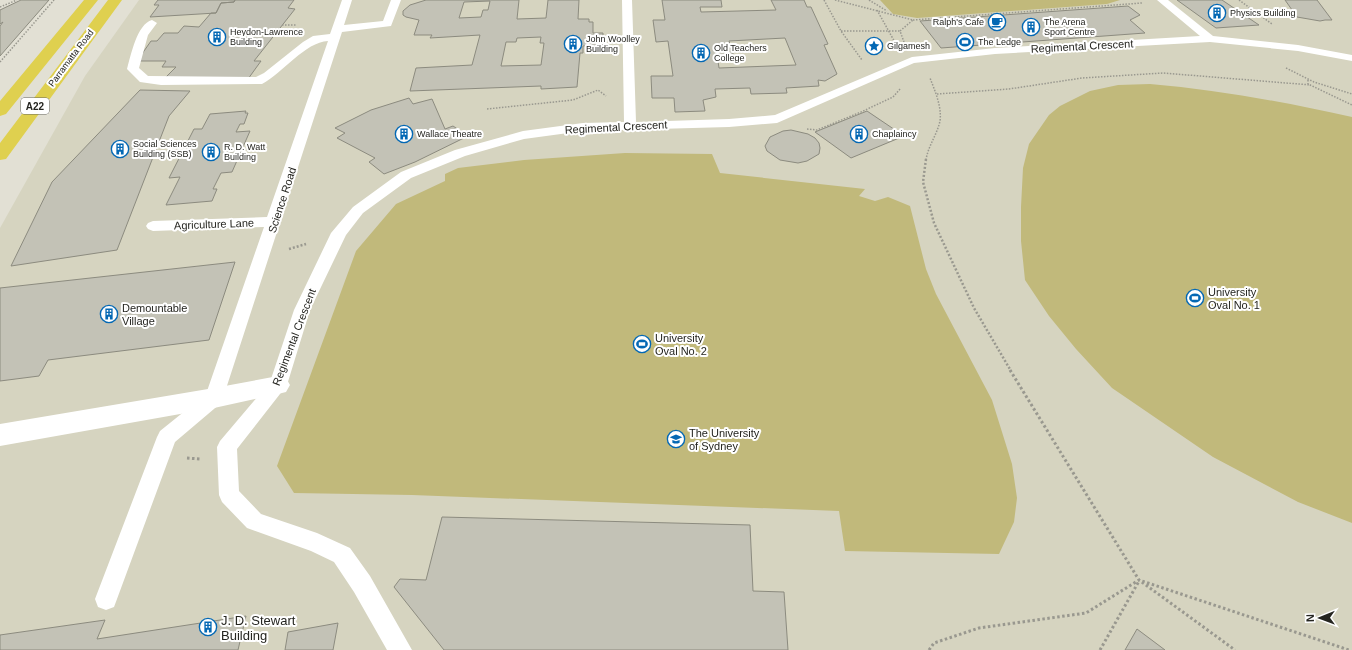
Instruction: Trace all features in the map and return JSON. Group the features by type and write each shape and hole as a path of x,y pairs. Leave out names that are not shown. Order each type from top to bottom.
{"highway":[{"name":"Parramatta Road","path":"0,111 91,0"},
{"name":"Parramatta Road","path":"0,155 115,0"}],"street":[{"path":"0,435 214,398 278,385"}],"lane":[{"name":"Science Road","path":"214,398 347,0"},
{"path":"152,23 143,34 133,69 144,79 161,81 258,81 268,76 307,44 317,38 387,24 396,0"},
{"path":"627,0 630,124"},
{"path":"1162,0 1210,39"},
{"name":"Regimental Crescent","path":"400,650 362,584 342,555 317,543 254,520 229,495 227,446 278,385 302,310 339,233 358,210 406,175 460,153 523,135 583,127 630,124 729,123 777,119 912,60 995,51 1210,39 1298,48 1352,58"},
{"name":"Agriculture Lane","path":"153,226 274,222"},
{"path":"106,599 167,437 214,398"}],"path":[{"path":"0,8 16,0"},
{"path":"0,62 54,0"},
{"path":"824,0 841,31 874,76"},
{"path":"835,0 889,12 913,20 1147,3"},
{"path":"869,0 889,12"},
{"path":"1238,0 1275,26"},
{"path":"877,10 887,31 912,60 928,74 937,94 940,121 927,152 922,182 934,223 982,321 1037,416 1139,580 1235,650"},
{"path":"841,31 900,31 913,20"},
{"path":"801,128 816,130 893,97 912,78 912,60 900,31"},
{"path":"937,94 1009,89 1082,78 1163,73 1311,85 1352,105"},
{"path":"1308,80 1308,84 1311,85"},
{"path":"487,109 573,100 595,92"},
{"path":"287,249 313,242"},
{"path":"929,650 934,643 979,628 1086,614 1139,580"},
{"path":"1100,650 1139,580"},
{"path":"1139,580 1349,650"}],"shaded area":[{"name":"The University of Sydney","path":"139,0 1352,0 1352,650 0,650 0,228 85,76"},
{"path":"880,0 1120,0 1107,4 917,18 893,14"},
{"name":"University Oval No. 1","path":"1150,84 1252,97 1352,117 1352,523 1298,502 1213,457 1112,388 1076,349 1049,316 1025,280 1021,241 1021,207 1023,168 1029,144 1049,115 1060,106 1090,91 1118,85"},
{"name":"University Oval No. 2","path":"625,153 712,154 720,173 865,189 859,196 875,201 888,197 910,206 926,269 936,294 992,400 1012,464 1017,498 1014,522 999,554 845,551 839,511 412,495 294,493 277,466 356,251 396,204 445,181 445,174 458,168 524,160"}],"building":[{"path":"21,0 49,0 0,56 0,26 3,22 0,24 0,10"},
{"path":"158,0 235,0 234,2 221,3 216,13 150,17 159,5 154,5"},
{"name":"Heydon-Lawrence Building","path":"235,0 294,0 288,8 295,9 254,61 261,61 248,79 165,78 176,67 162,67 166,61 137,61 151,41 157,41 164,33 178,33 184,26 199,27 211,13 216,13 221,3 234,2"},
{"name":"John Woolley Building","path":"426,0 519,0 517,19 546,18 548,0 579,0 578,19 589,19 589,22 593,22 593,33 603,33 603,45 583,46 583,53 580,53 577,87 541,89 541,86 410,91 416,68 472,65 480,35 430,38 432,35 414,35 419,20 403,15 403,11 410,5","holes":["490,1 488,10 483,10 481,17 459,18 464,2","541,37 540,43 544,43 541,65 501,66 506,42 516,42 517,38"]},
{"name":"Old Teachers College","path":"662,0 721,0 722,7 700,7 701,12 776,10 771,0 804,0 807,7 811,7 828,44 824,45 837,74 825,81 818,80 819,86 786,88 787,93 751,94 750,88 715,89 716,97 703,100 705,111 675,112 674,98 652,98 651,76 673,76 668,41 656,42 653,20 665,20","holes":["785,38 796,65 719,68 718,61 735,60 729,41"]},
{"name":"Physics Building","path":"1177,0 1222,0 1259,25 1216,28"},
{"path":"1285,0 1317,0 1332,20 1320,21 1297,17"},
{"name":"The Arena Sport Centre","path":"1128,6 1140,15 1130,20 1145,33 941,48 920,21"},
{"name":"Social Sciences Building (SSB)","path":"140,90 190,91 169,116 117,250 11,266 52,182"},
{"name":"Wallace Theatre","path":"409,98 413,104 432,99 445,129 453,126 468,136 415,162 384,174 369,162 375,158 337,138 345,133 335,128 371,110"},
{"name":"R. D. Watt Building","path":"246,111 245,113 248,113 244,124 240,124 236,132 250,131 232,172 221,173 213,189 217,189 212,201 166,205 180,177 169,178 194,129 202,129 210,114"},
{"name":"Chaplaincy","path":"867,111 904,136 851,158 815,132"},
{"path":"791,130 808,134 815,138 819,143 819,154 807,161 798,163 780,160 767,151 765,146 770,137 783,131"},
{"name":"Demountable Village","path":"235,262 209,340 48,360 39,376 0,381 0,288"},
{"path":"442,517 750,525 753,591 784,592 788,650 444,650 394,587 400,579 426,580"},
{"name":"J. D. Stewart Building","path":"246,616 238,650 0,650 0,635 105,620 97,639"},
{"name":"J. D. Stewart Building","path":"338,623 333,650 285,650 288,632"},
{"path":"1137,629 1165,650 1125,650"}],"place":[{"name":"Physics Building","path":"1217,13"},
{"name":"Ralph's Cafe","path":"997,22"},
{"name":"The Arena Sport Centre","path":"1031,27"},
{"name":"Heydon-Lawrence Building","path":"217,37"},
{"name":"The Ledge","path":"965,42"},
{"name":"John Woolley Building","path":"573,44"},
{"name":"Gilgamesh","path":"874,46"},
{"name":"Old Teachers College","path":"701,53"},
{"name":"Wallace Theatre","path":"404,134"},
{"name":"Chaplaincy","path":"859,134"},
{"name":"Social Sciences Building (SSB)","path":"120,149"},
{"name":"R. D. Watt Building","path":"211,152"},
{"name":"University Oval No. 1","path":"1195,298"},
{"name":"Demountable Village","path":"109,314"},
{"name":"University Oval No. 2","path":"642,344"},
{"name":"The University of Sydney","path":"676,439"},
{"name":"J. D. Stewart Building","path":"208,627"}]}
